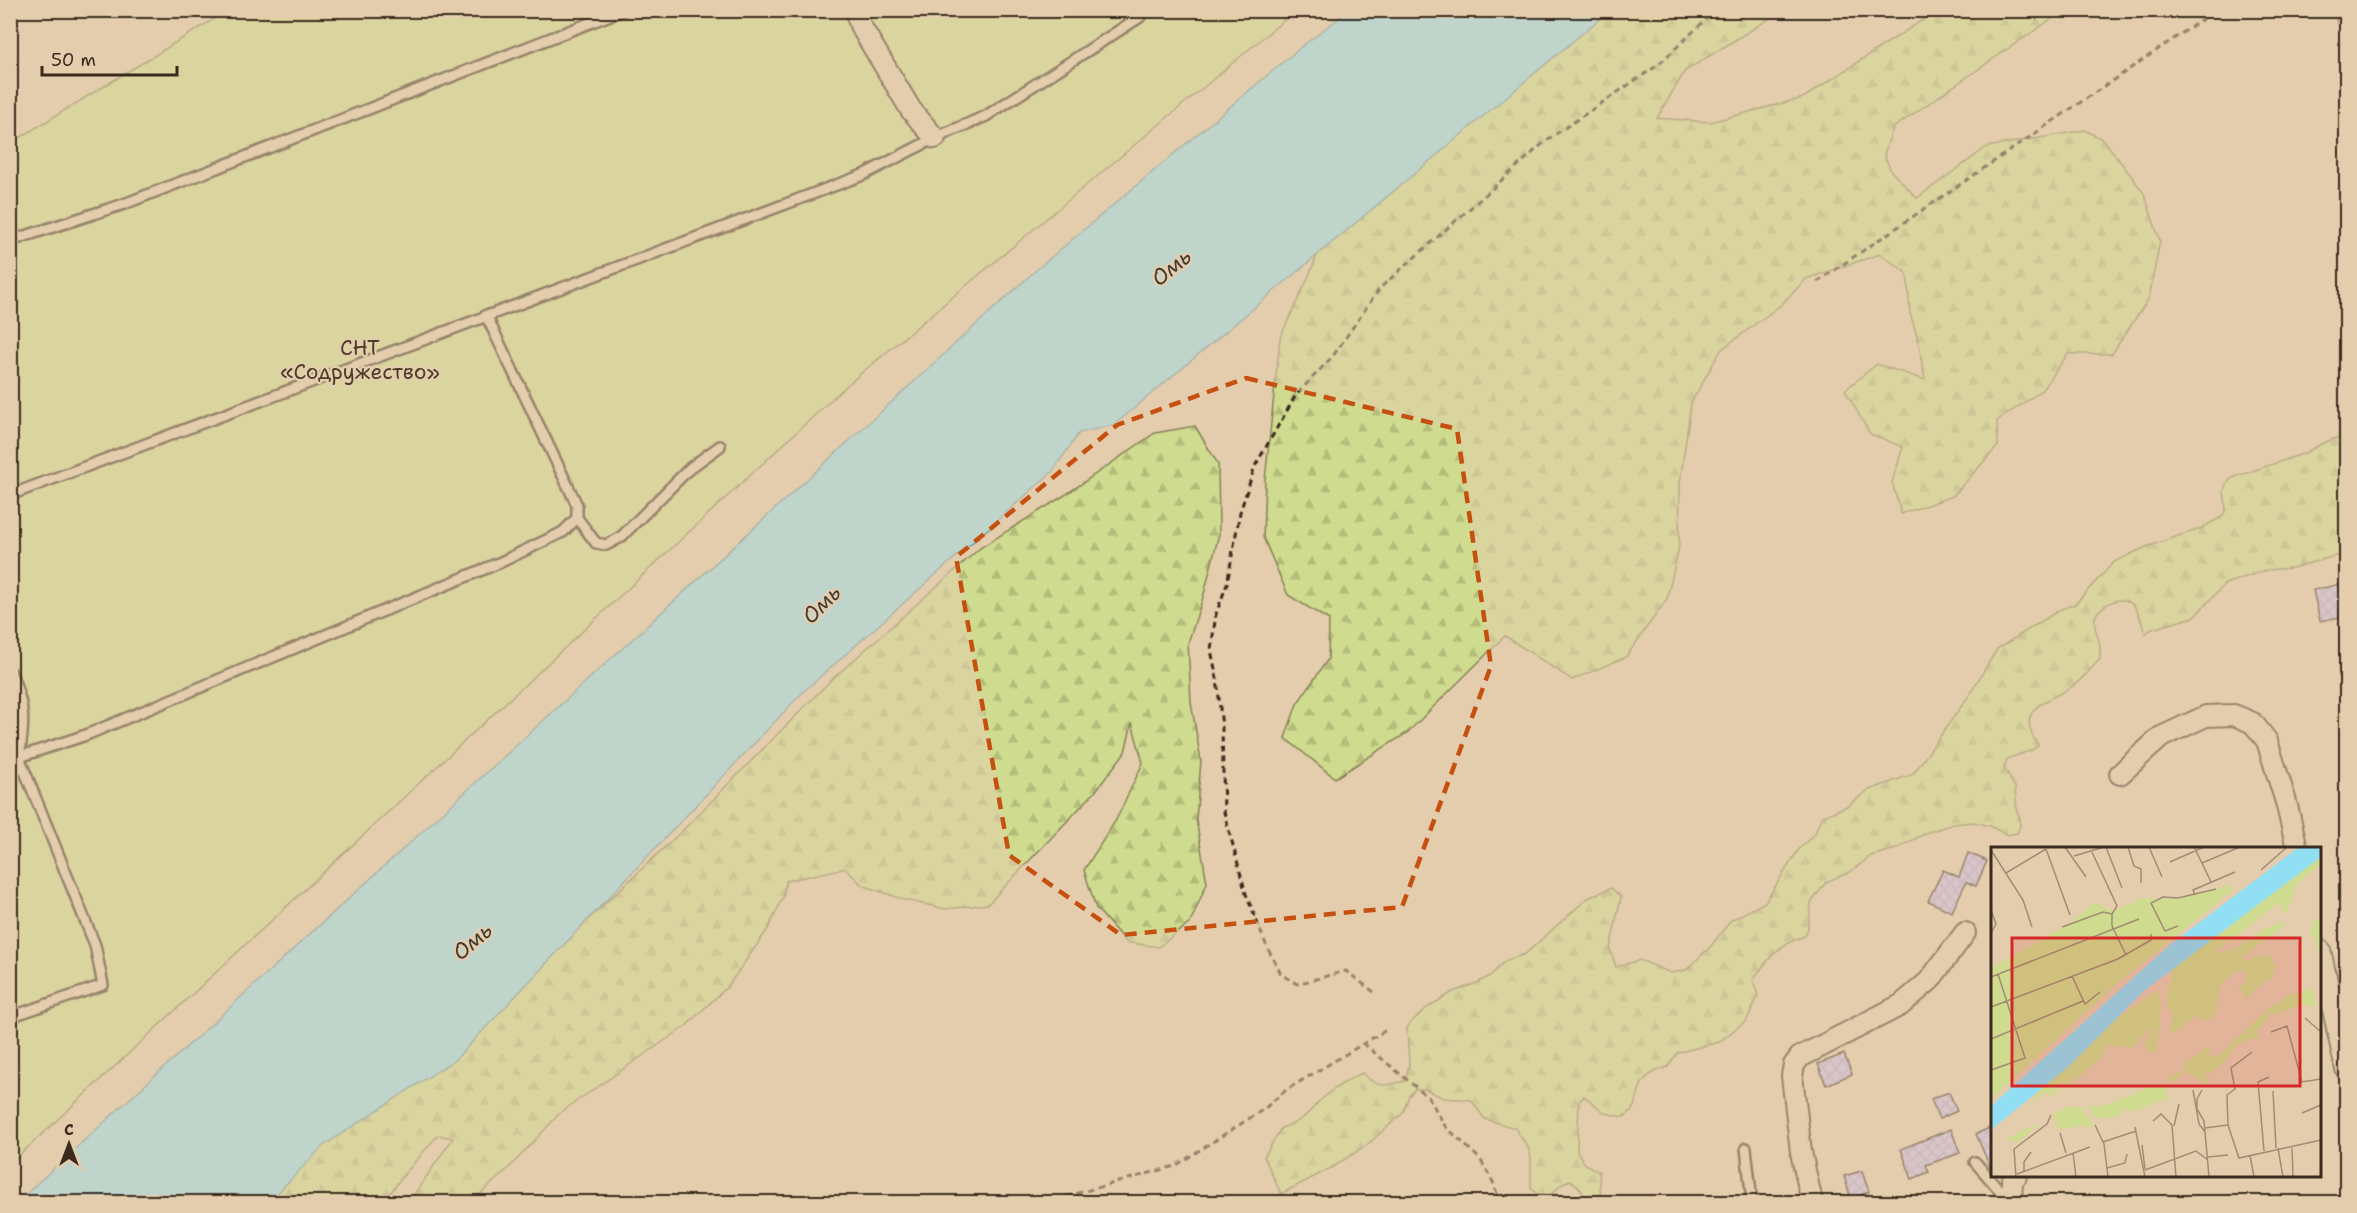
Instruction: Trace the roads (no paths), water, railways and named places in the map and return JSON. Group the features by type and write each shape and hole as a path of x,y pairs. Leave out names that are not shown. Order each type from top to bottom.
{"street":[{"path":"855,10 860,25 911,110 935,138"},
{"path":"2120,774 2161,737 2206,716 2234,715 2253,723 2267,741 2286,802 2296,847"},
{"path":"1812,1203 1801,1152 1792,1076 1794,1065 1800,1058 1901,1005 1929,981 1965,933"},
{"path":"2321,959 2346,1069"},
{"path":"2011,1203 2012,1181 2015,1177"}],"lane":[{"path":"10,241 124,204 623,10"},
{"path":"10,495 863,175 935,138 986,116 1140,17 1143,10"},
{"path":"486,315 577,505 577,518 596,543 606,545 621,537 690,468 720,446"},
{"path":"15,759 86,735 501,562 563,532 577,518"},
{"path":"10,671 21,697 24,729 15,759 95,945 103,985 10,1017"},
{"path":"1746,1148 1752,1203"},
{"path":"1975,1162 2011,1203"}],"water":[{"name":"Омь","path":"1348,11 1609,11 1114,425 1079,433 1052,472 803,692 456,1059 324,1145 269,1202 17,1202 1036,270 1301,47"}],"park label":[{"name":"СНТ «Содружество»","path":"360,360"}]}
